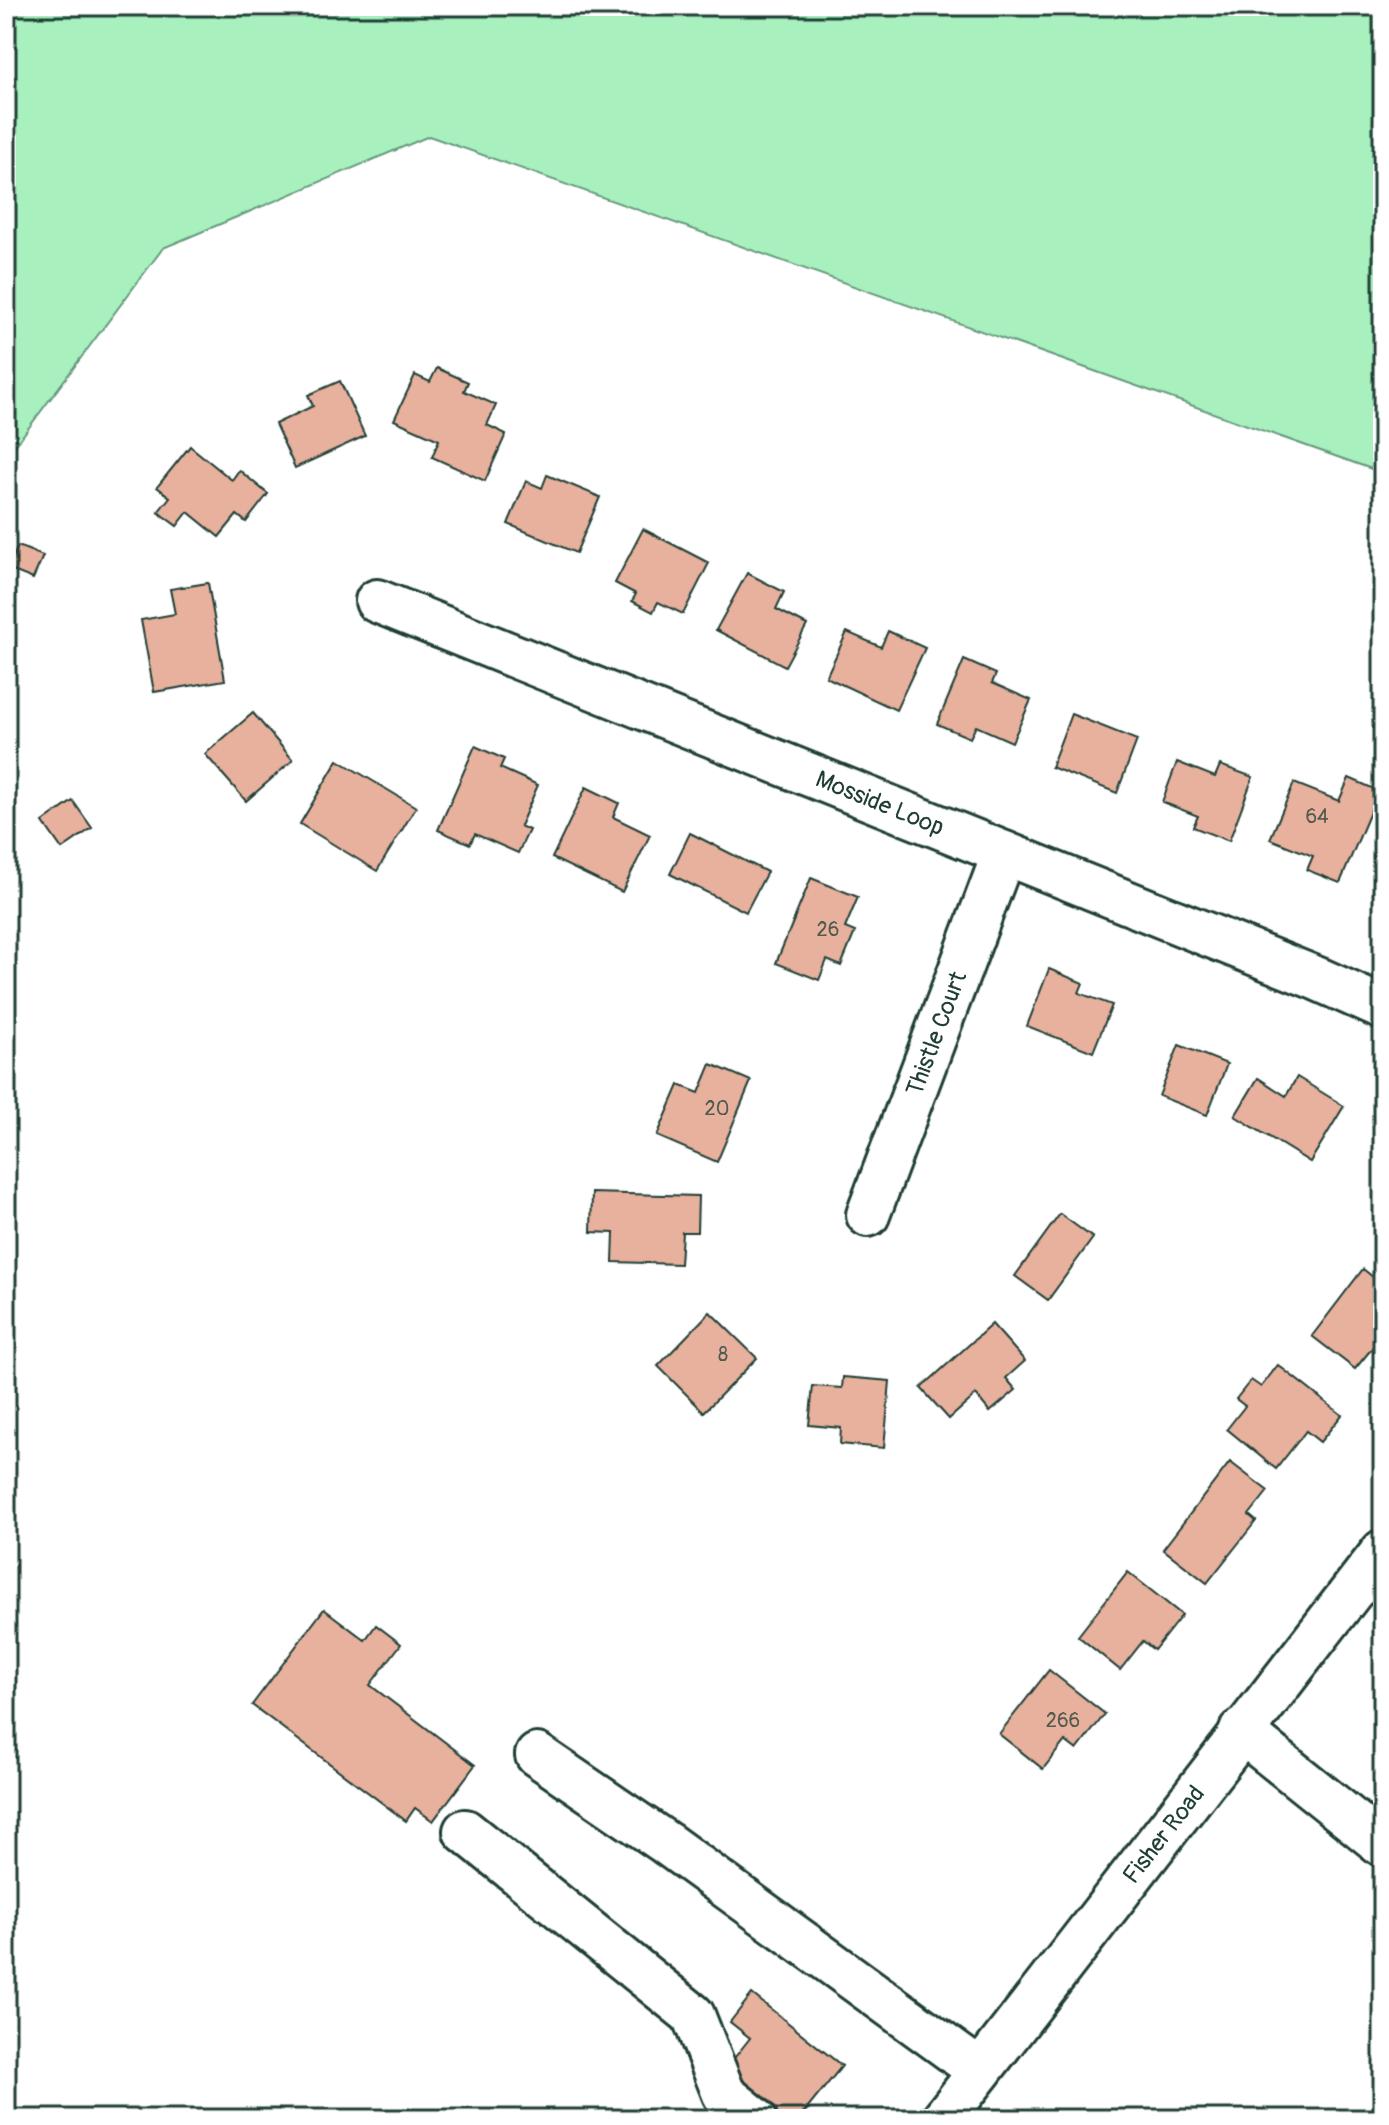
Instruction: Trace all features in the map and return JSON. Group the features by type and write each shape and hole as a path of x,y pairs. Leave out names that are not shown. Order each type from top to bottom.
{"street":[{"name":"Mosside Loop","path":"377,601 1318,979 1383,1008"},
{"name":"Thistle Court","path":"868,1215 1004,853"},
{"name":"Fisher Road","path":"943,2119 1383,1551"},
{"path":"1241,1731 1383,1845"},
{"path":"537,1755 666,1843 980,2071"},
{"path":"465,1831 693,2015 724,2094 755,2119"}],"green space":[{"path":"6,6 1383,6 1383,473 429,136 163,248 6,458"}],"building":[{"path":"437,368 468,382 464,391 496,405 487,425 506,434 485,481 432,457 439,440 394,420 415,375 430,382"},
{"path":"340,381 365,436 295,468 275,424 313,406 308,395"},
{"path":"190,446 232,480 239,470 268,494 246,522 237,515 219,537 188,512 177,526 158,512 170,497 157,487"},
{"path":"547,475 600,497 576,553 508,524 526,481 542,488"},
{"path":"643,529 709,563 683,614 658,602 653,612 632,601 636,594 615,583"},
{"path":"18,546 43,556 33,579 8,569"},
{"path":"747,573 784,592 776,609 807,625 785,666 716,630"},
{"path":"208,583 225,680 154,692 141,620 175,614 170,589"},
{"path":"888,631 925,648 896,710 826,677 847,632 881,647"},
{"path":"964,660 996,674 992,683 1031,700 1012,742 976,726 970,738 937,724"},
{"path":"253,713 293,760 246,801 205,754"},
{"path":"1071,714 1137,740 1117,793 1051,767"},
{"path":"475,746 504,759 500,768 538,785 520,826 529,830 518,853 475,834 470,844 438,830"},
{"path":"338,760 416,807 377,871 300,824"},
{"path":"1177,762 1215,777 1220,765 1253,777 1229,841 1193,827 1198,816 1162,802"},
{"path":"1349,778 1379,791 1340,883 1307,870 1313,856 1270,839 1294,783 1339,801"},
{"path":"586,787 619,803 613,817 650,835 622,892 552,858"},
{"path":"73,801 92,828 62,849 43,822"},
{"path":"690,833 767,872 746,912 670,874"},
{"path":"811,878 858,897 845,928 855,932 841,966 827,960 819,980 776,963"},
{"path":"1049,969 1083,983 1079,993 1112,1005 1093,1052 1027,1026"},
{"path":"1179,1045 1227,1064 1207,1115 1159,1096"},
{"path":"711,1064 751,1081 717,1162 657,1136 679,1085 699,1093"},
{"path":"1297,1077 1344,1106 1310,1162 1235,1116 1258,1078 1286,1096"},
{"path":"592,1193 698,1196 697,1232 682,1232 680,1264 613,1262 614,1233 591,1232"},
{"path":"1060,1214 1093,1238 1048,1300 1015,1276"},
{"path":"1363,1269 1383,1285 1383,1345 1378,1341 1355,1369 1312,1336"},
{"path":"710,1312 757,1358 704,1412 658,1366"},
{"path":"992,1324 1025,1361 1006,1378 1016,1390 990,1412 976,1395 949,1419 921,1388"},
{"path":"1278,1365 1342,1415 1320,1442 1306,1431 1276,1469 1227,1429 1245,1406 1236,1399 1251,1380 1261,1387"},
{"path":"843,1377 890,1381 884,1448 840,1444 841,1428 809,1425 813,1386 842,1388"},
{"path":"1230,1462 1268,1491 1249,1515 1256,1521 1207,1583 1163,1549"},
{"path":"1128,1572 1182,1615 1154,1650 1143,1641 1120,1670 1078,1636"},
{"path":"324,1609 365,1640 376,1625 401,1644 370,1685 475,1765 433,1821 415,1808 406,1821 252,1705"},
{"path":"1049,1670 1105,1714 1077,1750 1065,1741 1043,1769 999,1734"},
{"path":"752,1994 842,2066 799,2119 783,2119 724,2071 750,2038 730,2022"}]}
